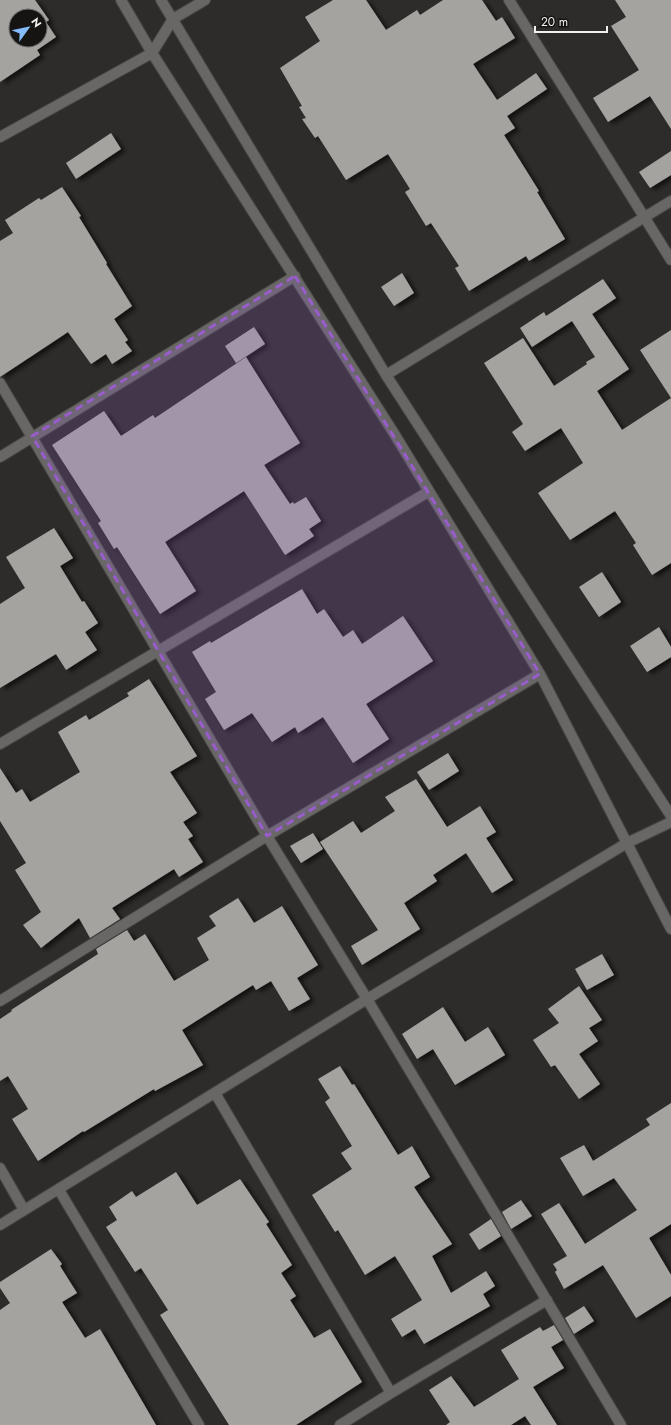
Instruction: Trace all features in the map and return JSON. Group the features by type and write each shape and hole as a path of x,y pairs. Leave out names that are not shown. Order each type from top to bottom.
{"street":[{"path":"120,0 152,53 295,276 540,674 671,929"},
{"path":"161,0 386,375 671,816"},
{"path":"0,136 152,53 173,19 205,0"},
{"path":"509,0 645,216 671,260"},
{"path":"386,375 671,201"},
{"path":"0,457 295,276"},
{"path":"0,383 267,836 367,999 621,1425"},
{"path":"0,744 428,492"},
{"path":"0,1001 267,836 540,674"},
{"path":"0,1225 367,999 627,843 671,822"},
{"path":"215,1094 391,1393"},
{"path":"0,1168 24,1210"},
{"path":"59,1190 199,1425"},
{"path":"340,1425 547,1300"}],"highlighted area":[{"path":"295,276 540,674 267,836 32,436"}],"building":[{"path":"0,0 35,0 41,8 8,8 8,48 40,48 37,50 40,55 0,82"},
{"path":"333,0 366,0 386,30 417,10 420,15 443,0 482,0 496,21 502,17 515,38 473,64 497,100 536,73 547,89 507,116 515,128 504,135 539,191 537,192 565,239 529,261 526,256 469,291 455,268 459,266 431,223 426,226 405,192 410,189 388,154 346,180 318,136 315,138 302,119 306,118 299,107 302,106 280,68 320,41 305,17"},
{"path":"615,0 671,0 671,129 650,96 608,122 593,98 639,70 611,26 626,17"},
{"path":"48,25 56,37 48,42"},
{"path":"111,133 121,149 76,179 66,163"},
{"path":"671,151 671,175 650,188 639,172"},
{"path":"62,187 81,216 79,217 132,306 114,319 128,340 125,342 132,351 112,364 106,354 91,364 68,332 0,377 0,241 13,233 5,220 39,198 41,200"},
{"path":"402,273 414,293 394,306 381,287"},
{"path":"603,279 616,298 592,314 629,369 597,391 622,430 671,398 671,563 652,575 633,545 636,543 615,511 570,540 538,493 583,463 561,428 525,451 512,432 523,424 484,363 523,338 554,386 587,364 586,362 595,357 572,321 532,347 520,328 544,312 546,316"},
{"path":"254,327 265,344 236,363 225,346"},
{"path":"671,330 671,398 640,350"},
{"path":"246,357 300,443 264,465 290,504 293,502 294,504 306,497 321,521 309,529 314,536 285,555 244,491 165,542 196,591 160,614 117,547 114,549 98,523 101,521 52,445 104,411 121,436 153,415 155,418"},
{"path":"54,528 73,558 60,566 82,602 84,601 98,623 85,632 97,650 66,670 56,654 0,688 0,604 25,588 6,557"},
{"path":"602,572 621,602 599,617 579,587"},
{"path":"302,589 317,614 324,609 343,637 353,630 362,644 403,616 433,661 366,704 389,739 353,763 323,717 298,733 295,727 272,742 252,713 224,730 205,699 216,692 192,652 210,641 211,643"},
{"path":"659,627 671,647 671,657 647,672 630,646"},
{"path":"149,679 197,756 170,772 197,813 183,822 193,836 188,839 203,862 179,877 174,869 112,908 120,919 90,938 79,918 41,948 23,925 41,912 15,870 26,863 0,821 0,768 16,793 22,789 30,802 80,772 58,732 86,715 89,720 129,696 127,693"},
{"path":"448,753 459,771 429,790 417,772"},
{"path":"416,779 447,827 480,806 496,832 486,838 513,880 492,893 466,853 433,875 437,881 404,903 420,929 362,965 351,946 378,930 320,842 353,821 361,833 395,811 385,797"},
{"path":"313,833 323,849 301,863 290,846"},
{"path":"238,898 254,923 282,906 318,965 297,978 310,999 289,1011 271,981 256,990 253,985 182,1030 203,1065 155,1091 154,1089 84,1132 83,1131 38,1161 12,1119 28,1109 8,1076 0,1081 0,1019 12,1011 11,1010 98,954 96,949 127,930 134,941 145,934 174,981 209,960 197,938 216,926 209,916"},
{"path":"602,954 614,975 587,990 575,969"},
{"path":"579,986 602,1020 589,1028 598,1041 579,1054 600,1084 579,1099 555,1065 551,1067 533,1040 559,1023 548,1009"},
{"path":"443,1007 465,1042 488,1027 505,1055 455,1085 433,1049 417,1059 402,1034"},
{"path":"340,1066 352,1085 354,1084 398,1155 412,1146 430,1177 414,1187 452,1244 432,1256 451,1293 486,1271 495,1286 483,1294 490,1306 424,1344 415,1329 402,1337 391,1319 422,1300 395,1256 365,1275 338,1230 335,1232 312,1195 352,1169 341,1153 352,1146 325,1102 330,1098 318,1079"},
{"path":"671,1103 671,1224 649,1238 671,1275 671,1296 636,1318 603,1265 564,1289 555,1272 557,1270 553,1264 567,1256 541,1214 559,1203 585,1244 637,1210 614,1178 583,1196 560,1158 584,1145 593,1161 650,1125 646,1119"},
{"path":"176,1172 197,1205 240,1179 269,1222 266,1224 292,1265 281,1273 296,1296 290,1300 314,1338 330,1329 362,1382 296,1425 229,1425 160,1315 168,1310 141,1268 135,1272 106,1227 117,1220 109,1207 132,1191 136,1197"},
{"path":"521,1200 532,1216 511,1229 502,1212"},
{"path":"491,1219 501,1236 479,1250 469,1234"},
{"path":"51,1249 62,1264 60,1266 77,1293 62,1302 85,1338 100,1329 156,1425 0,1425 0,1310 10,1303 0,1288 0,1282"},
{"path":"584,1306 594,1321 574,1334 565,1318"},
{"path":"554,1325 563,1340 551,1347 564,1368 533,1387 557,1425 531,1425 525,1416 511,1425 446,1425 450,1422 429,1390 451,1376 474,1407 519,1379 501,1350 540,1327 543,1331"}]}
